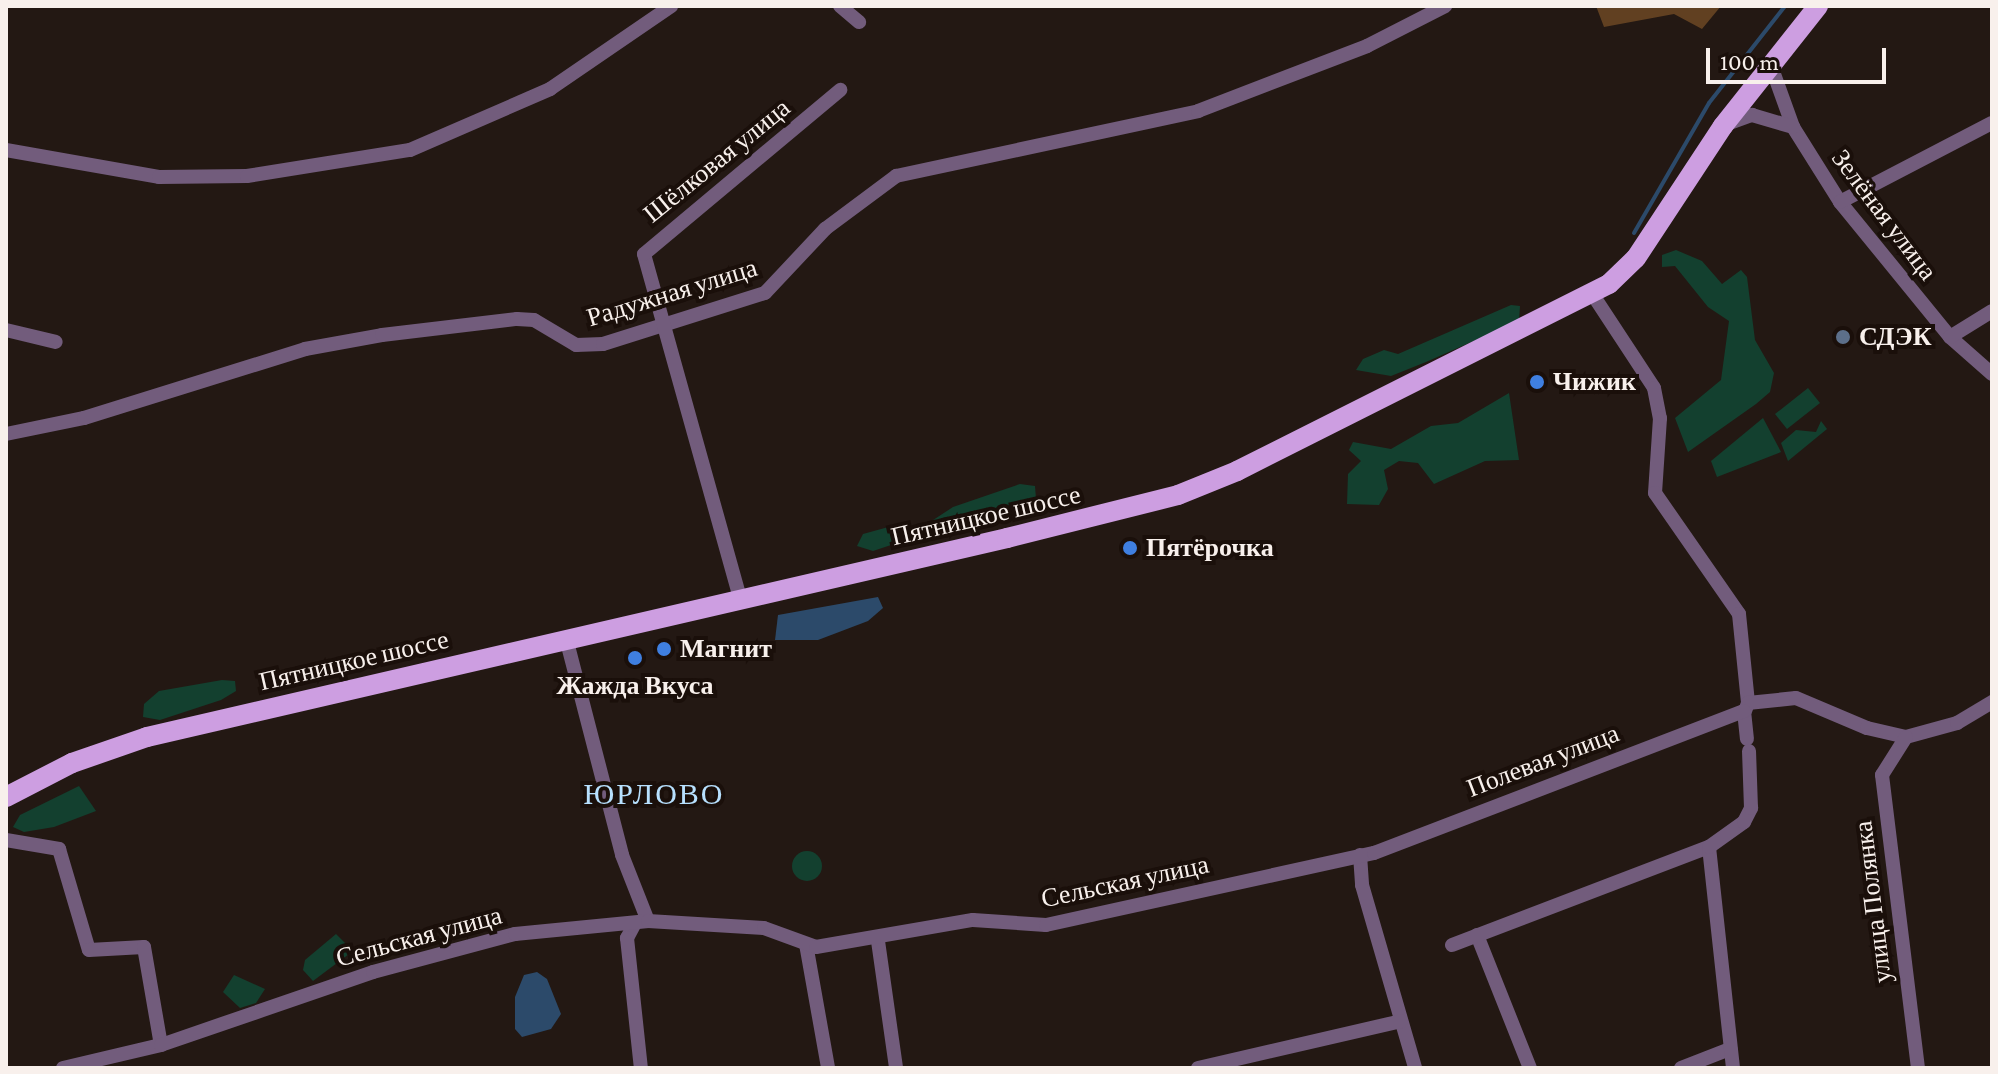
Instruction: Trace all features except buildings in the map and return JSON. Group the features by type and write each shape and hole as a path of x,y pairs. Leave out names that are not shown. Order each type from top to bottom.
{"main road":[{"name":"Пятницкое шоссе","path":"6,797 72,763 147,737 1178,495 1329,429 1593,295 1636,258 1723,126 1818,6"}],"street":[{"path":"6,150 159,177 247,176 410,150 550,89 671,6"},
{"path":"840,6 859,22"},
{"name":"Радужная улица","path":"6,434 84,418 305,349 382,335 534,320 590,346 765,293 825,229 896,176 1198,111 1367,46 1445,6"},
{"name":"Зелёная улица","path":"1770,63 1793,127 1840,202 1950,337 1992,374"},
{"name":"Шёлковая улица","path":"662,324 646,248 840,90"},
{"path":"1723,126 1752,115 1793,127"},
{"path":"1840,202 1992,123"},
{"path":"1452,945 1709,847 1744,822 1751,808 1739,614 1655,493 1660,418 1654,388 1593,295"},
{"path":"1950,337 1992,311"},
{"path":"662,324 740,598"},
{"path":"6,330 56,342"},
{"path":"566,638 641,923 627,938 641,1068"},
{"path":"1746,707 1796,698 1867,728 1906,737 1957,723 1992,702"},
{"name":"Полевая улица","path":"1360,855 1746,707"},
{"name":"улица Полянка","path":"1906,737 1882,775 1918,1068"},
{"path":"6,840 59,849 89,950 144,947 161,1045"},
{"path":"1709,847 1733,1068"},
{"path":"1360,855 1362,885 1415,1068"},
{"name":"Сельская улица","path":"63,1068 161,1045 499,937 641,923 764,928 806,944 878,941 973,920 1046,925 1360,855"},
{"path":"1477,935 1530,1068"},
{"path":"878,941 896,1068"},
{"path":"806,944 828,1068"},
{"path":"1198,1068 1401,1021"},
{"path":"1681,1068 1730,1049"}],"green space":[{"path":"1676,250 1702,261 1722,284 1741,270 1747,277 1755,340 1774,373 1770,392 1688,452 1675,418 1721,380 1729,321 1708,307 1675,266 1662,267 1662,255"},
{"path":"1511,305 1520,306 1519,321 1426,362 1391,376 1356,370 1363,359 1384,350 1398,354"},
{"path":"1808,388 1820,403 1787,429 1775,414"},
{"path":"1509,393 1519,460 1485,461 1434,484 1418,463 1399,461 1384,470 1388,489 1379,505 1347,504 1348,474 1361,461 1349,450 1353,442 1391,449 1431,426 1458,423"},
{"path":"1763,418 1781,452 1717,477 1711,461"},
{"path":"1821,421 1827,429 1788,461 1781,443 1796,430 1816,432"},
{"path":"1020,484 1035,486 1036,499 952,529 924,526 953,507"},
{"path":"892,526 905,529 900,542 873,551 857,546 863,534"},
{"path":"222,680 235,681 236,691 221,700 160,720 143,717 144,704 159,691"},
{"path":"79,786 96,811 54,827 24,832 13,827 20,815"},
{"path":"807,851 817,856 822,866 817,876 807,881 797,876 792,866 797,856"},
{"path":"336,934 353,951 313,981 303,970 305,960"},
{"path":"234,975 265,989 256,1003 240,1008 223,992"}],"water":[{"path":"878,597 883,608 868,621 818,640 775,640 778,615"},
{"path":"537,972 547,979 561,1014 551,1029 522,1037 515,1029 515,997 524,975"}],"waterway":[{"path":"1634,233 1709,103 1785,6"}],"place":[{"name":"СДЭК","path":"1843,337"},
{"name":"Чижик","path":"1537,382"},
{"name":"Пятёрочка","path":"1130,548"},
{"name":"Магнит","path":"664,649"},
{"name":"Жажда Вкуса","path":"635,658"}],"district":[{"name":"ЮРЛОВО","path":"654,794"}]}
